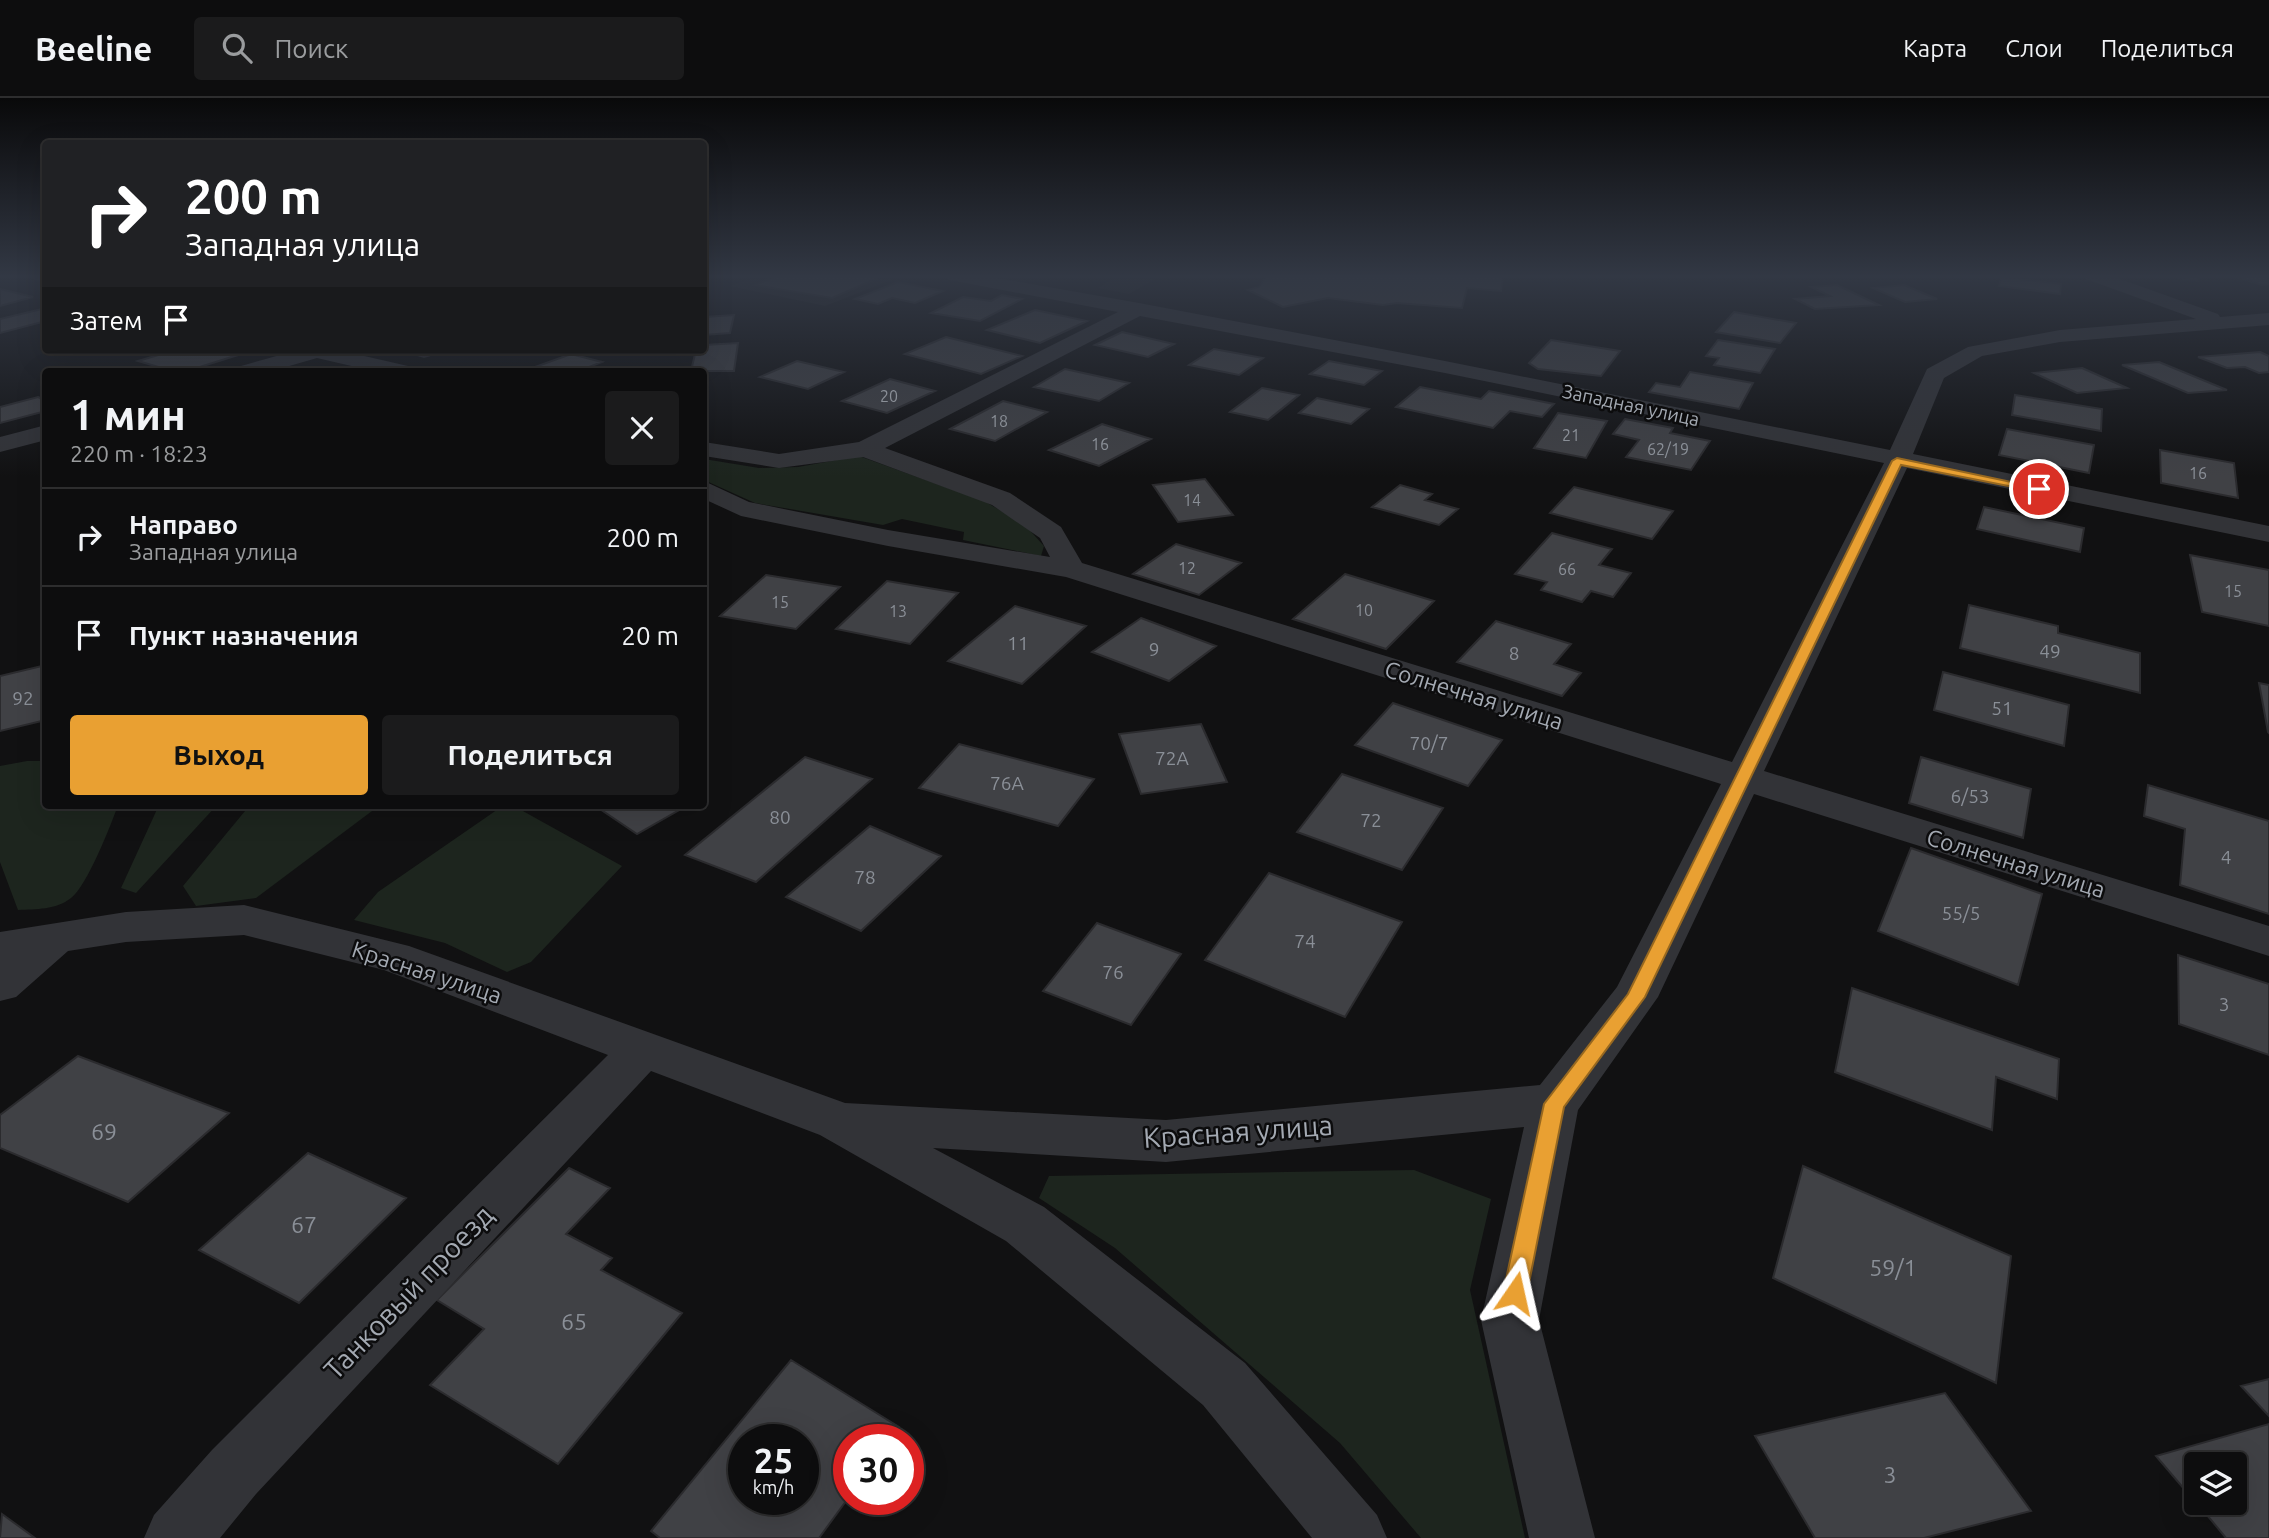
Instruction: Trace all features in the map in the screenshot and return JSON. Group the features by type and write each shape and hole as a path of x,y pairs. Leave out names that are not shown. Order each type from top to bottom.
{"street":[{"path":"707,449 779,461 865,449 1074,342"},
{"name":"Западная улица","path":"1311,342 2269,534"},
{"path":"1562,1538 1510,1320 1554,1104 1635,997 1897,461 1935,374 1975,351 2025,342"},
{"path":"258,368 302,354"},
{"path":"331,354 388,368"},
{"path":"0,445 42,433"},
{"path":"865,449 1001,499 1051,533 1070,569"},
{"name":"Солнечная улица","path":"707,491 741,508 888,538 1070,569 2269,941"},
{"name":"Красная улица","path":"0,947 126,927 244,920 394,957 838,1121 1025,1224 1214,1375 1354,1538"},
{"path":"0,967 58,936"},
{"path":"0,985 58,936"},
{"name":"Танковый проезд","path":"177,1538 234,1472 643,1049"},
{"name":"Красная улица","path":"838,1121 1166,1141 1554,1104"}],"shaded area":[{"path":"859,456 984,501 1024,524 1044,546 1041,556 963,540 964,532 902,519 883,525 755,503 707,481 707,459 759,468 798,467"},
{"path":"42,761 42,809 116,809 84,881 71,898 59,905 18,910 0,862 0,766"},
{"path":"157,809 213,809 136,893 121,888"},
{"path":"247,809 375,809 256,898 196,906 183,886"},
{"path":"498,809 519,809 622,866 531,962 507,972 445,943 354,920 378,892"},
{"path":"1414,1170 1491,1199 1470,1290 1525,1538 1421,1538 1340,1443 1115,1248 1039,1198 1049,1176"}],"building":[{"path":"933,342 967,342 1022,356 981,374 905,354"},
{"path":"1101,342 1174,344 1148,357 1095,345"},
{"path":"1549,342 1620,351 1601,376 1538,369 1529,363"},
{"path":"1716,342 1775,349 1760,373 1714,365 1719,358 1706,356"},
{"path":"738,343 734,371 692,368 695,354 707,354 707,345"},
{"path":"1214,349 1263,358 1239,375 1189,365"},
{"path":"2260,352 2269,356 2269,372 2259,373 2245,367 2227,368 2198,357"},
{"path":"162,354 238,355 197,368 162,368 138,361"},
{"path":"414,354 434,354 424,357"},
{"path":"571,354 602,362 587,368 532,368"},
{"path":"797,361 844,372 808,389 760,377"},
{"path":"1329,361 1382,371 1364,385 1310,374"},
{"path":"2159,362 2227,390 2188,393 2122,365"},
{"path":"2082,368 2127,388 2077,393 2034,373"},
{"path":"1065,369 1129,383 1099,401 1034,387"},
{"path":"1690,372 1753,383 1739,409 1649,392 1656,383 1680,387"},
{"path":"890,379 935,391 887,413 842,401"},
{"path":"1420,387 1481,399 1489,391 1554,404 1542,417 1510,411 1493,428 1396,407"},
{"path":"1262,388 1299,395 1268,420 1230,412"},
{"path":"2015,395 2102,409 2101,431 2012,415"},
{"path":"38,397 42,399 42,412 0,423 0,407"},
{"path":"1317,398 1369,409 1351,424 1299,413"},
{"path":"1003,401 1047,412 995,441 950,429"},
{"path":"1558,413 1607,421 1586,458 1534,448"},
{"path":"1625,419 1673,428 1670,433 1710,441 1691,470 1626,457 1639,440 1613,434"},
{"path":"1102,424 1151,439 1099,466 1049,450"},
{"path":"2007,429 2094,445 2089,473 1999,455"},
{"path":"2160,450 2234,463 2238,498 2161,483"},
{"path":"1205,479 1233,515 1178,522 1153,485"},
{"path":"1400,485 1432,494 1425,500 1458,509 1439,525 1372,507"},
{"path":"1574,487 1673,511 1652,539 1550,513"},
{"path":"1984,507 2084,528 2080,552 1977,529"},
{"path":"1552,533 1612,549 1599,565 1631,573 1613,597 1591,591 1582,602 1541,590 1547,582 1515,574"},
{"path":"1176,544 1241,563 1199,595 1133,574"},
{"path":"2190,555 2269,570 2269,626 2202,612"},
{"path":"1345,574 1434,601 1386,649 1293,619"},
{"path":"766,575 840,587 796,629 720,616"},
{"path":"887,581 958,593 910,644 836,629"},
{"path":"1969,605 2058,626 2058,633 2140,653 2140,693 1960,648"},
{"path":"1015,606 1086,626 1022,684 948,661"},
{"path":"1141,618 1216,646 1169,681 1092,652"},
{"path":"1496,621 1571,644 1554,664 1581,673 1562,696 1457,662"},
{"path":"42,666 42,721 0,731 0,676"},
{"path":"1943,672 2069,705 2064,746 1934,710"},
{"path":"2259,683 2269,685 2269,733 2268,732"},
{"path":"1393,703 1502,740 1468,786 1355,745"},
{"path":"1201,724 1227,782 1141,794 1119,734"},
{"path":"959,744 1094,779 1058,826 919,788"},
{"path":"805,757 872,779 756,882 685,855"},
{"path":"1921,757 2031,789 2023,838 1909,803"},
{"path":"1342,774 1443,808 1402,870 1297,832"},
{"path":"2148,785 2269,821 2269,914 2180,885 2185,829 2144,816"},
{"path":"600,809 681,809 637,834"},
{"path":"870,826 941,856 861,931 786,897"},
{"path":"1911,848 2042,894 2018,985 1878,931"},
{"path":"1269,873 1402,922 1345,1017 1205,960"},
{"path":"1097,923 1181,954 1131,1025 1043,991"},
{"path":"2178,955 2269,984 2269,1055 2179,1024"},
{"path":"1852,988 2059,1059 2057,1099 1996,1077 1992,1130 1835,1072"},
{"path":"78,1056 229,1113 128,1202 0,1148 0,1115"},
{"path":"308,1153 406,1198 299,1303 199,1250"},
{"path":"1803,1166 2011,1256 1996,1383 1773,1278"},
{"path":"569,1168 610,1188 566,1234 612,1258 601,1270 682,1313 558,1464 430,1385 484,1329 437,1300"},
{"path":"791,1360 894,1424 833,1424 833,1515 836,1515 819,1538 660,1538 651,1531 728,1437 728,1515 819,1515 819,1424 739,1424"},
{"path":"2269,1379 2269,1416 2241,1386"},
{"path":"1945,1393 2031,1511 1924,1538 1815,1538 1755,1436"},
{"path":"2269,1424 2269,1538 2226,1538 2207,1515 2247,1515 2247,1452 2184,1452 2184,1489 2156,1456"},
{"path":"2,1514 35,1538 0,1538"}],"route":[{"path":"1515,1293 1554,1104 1635,997 1897,461 2039,489"}]}
